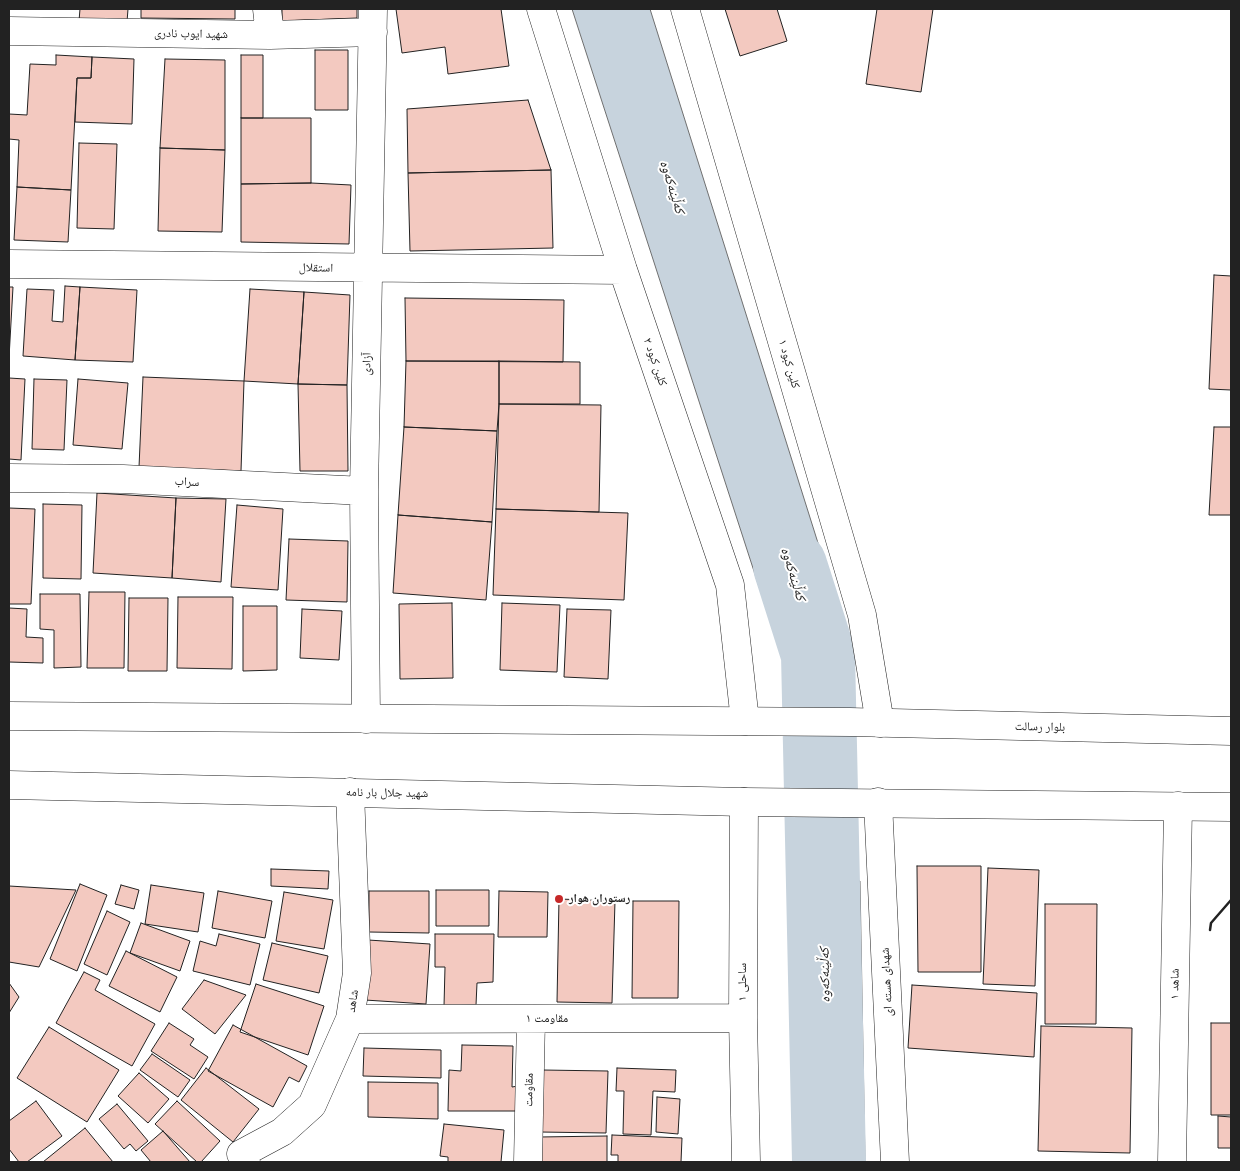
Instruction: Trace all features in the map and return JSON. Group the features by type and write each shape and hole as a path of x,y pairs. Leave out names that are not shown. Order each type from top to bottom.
{"street":[{"path":"267,9 270,36"},
{"name":"کلین کبود ۲","path":"541,9 624,270 730,585 754,721"},
{"name":"کلین کبود ۱","path":"685,9 862,615 880,723"},
{"name":"شهید ایوب نادری","path":"9,30 270,36 373,20"},
{"name":"آزادی","path":"366,719 364,491 373,20"},
{"name":"استقلال","path":"9,264 624,270"},
{"name":"سراب","path":"9,478 122,479 364,491"},
{"path":"9,716 754,721"},
{"name":"بلوار رسالت","path":"754,721 1231,731"},
{"name":"شهید جلال بار نامه","path":"9,785 754,802 878,802"},
{"name":"شاهد","path":"240,1160 282,1132 312,1104 350,1019 357,973 350,792"},
{"name":"ساحلی ۱","path":"746,1162 743,1018 754,802"},
{"path":"878,802 1231,807"},
{"name":"شهدای هسته ای","path":"878,802 895,1162"},
{"name":"شاهد ۱","path":"1172,1162 1178,806"},
{"name":"مقاومت ۱","path":"350,1019 743,1018"},
{"name":"مقاومت","path":"528,1162 531,1019"}],"water":[{"path":"572,9 650,9 846,632 845,662 784,664"},
{"path":"793,879 860,881 865,1162 798,1162"}],"building":[{"path":"80,9 128,9 127,22 79,21"},
{"path":"141,9 235,9 235,19 141,18"},
{"path":"282,9 357,9 357,18 282,21"},
{"path":"396,9 501,9 509,66 448,74 445,47 402,53"},
{"path":"725,9 777,9 787,41 740,56"},
{"path":"877,9 933,9 921,92 866,84"},
{"path":"315,50 348,50 348,110 315,110"},
{"path":"56,55 92,57 91,78 77,78 71,190 17,187 19,140 9,139 9,114 27,115 30,64 56,65"},
{"path":"241,55 263,55 263,118 241,118"},
{"path":"92,57 134,59 132,124 75,122 77,78 91,78"},
{"path":"165,59 225,60 225,150 160,148"},
{"path":"528,100 551,170 408,173 407,109"},
{"path":"241,118 311,118 311,183 241,184"},
{"path":"79,143 117,144 114,229 77,228"},
{"path":"160,148 225,150 222,232 158,231"},
{"path":"551,170 553,248 410,251 408,173"},
{"path":"311,183 351,185 349,244 241,242 241,184"},
{"path":"17,187 71,190 68,242 14,240"},
{"path":"1214,275 1231,276 1231,390 1209,389"},
{"path":"65,286 80,287 75,360 23,356 27,289 54,290 52,321 63,322"},
{"path":"9,287 13,287 9,358"},
{"path":"80,287 137,290 133,362 75,360"},
{"path":"250,289 304,292 298,384 244,381"},
{"path":"304,292 350,295 347,385 298,384"},
{"path":"405,298 564,300 563,362 406,361"},
{"path":"406,361 499,361 497,431 404,427"},
{"path":"499,361 580,362 580,404 499,404"},
{"path":"143,377 244,381 241,471 139,467"},
{"path":"9,378 25,379 21,460 9,459"},
{"path":"34,379 67,380 64,450 32,449"},
{"path":"78,379 128,383 122,449 73,445"},
{"path":"298,384 347,385 348,471 300,471"},
{"path":"499,404 601,405 599,512 496,509"},
{"path":"404,427 497,431 492,522 398,515"},
{"path":"1214,427 1231,427 1231,515 1209,515"},
{"path":"97,493 176,498 172,578 93,573"},
{"path":"176,498 226,499 221,582 172,578"},
{"path":"43,504 82,505 81,579 43,578"},
{"path":"237,505 283,509 278,590 231,587"},
{"path":"9,508 35,509 31,604 9,604"},
{"path":"496,509 628,513 624,600 493,595"},
{"path":"398,515 492,522 486,600 393,593"},
{"path":"289,539 348,541 347,602 286,600"},
{"path":"89,592 125,592 124,668 87,668"},
{"path":"40,594 80,594 81,667 54,668 54,630 40,629"},
{"path":"178,597 233,597 232,669 177,668"},
{"path":"129,598 168,598 167,671 128,671"},
{"path":"452,603 453,678 400,679 399,604"},
{"path":"502,603 560,605 557,672 500,670"},
{"path":"243,606 277,606 277,670 243,671"},
{"path":"9,608 27,609 26,637 43,638 43,663 9,662"},
{"path":"302,609 342,611 339,660 300,658"},
{"path":"567,609 611,610 608,679 564,677"},
{"path":"917,866 981,866 981,972 918,972"},
{"path":"988,868 1039,870 1035,986 983,984"},
{"path":"271,869 329,871 328,889 271,886"},
{"path":"80,884 107,895 77,971 50,959"},
{"path":"121,885 139,890 134,909 115,904"},
{"path":"151,885 204,893 198,932 145,924"},
{"path":"9,886 76,890 39,967 9,962"},
{"path":"436,890 489,890 489,926 436,926"},
{"path":"218,891 272,901 265,938 212,928"},
{"path":"369,891 429,891 429,933 369,932"},
{"path":"499,891 548,892 547,937 498,937"},
{"path":"284,892 333,900 324,949 276,941"},
{"path":"559,899 615,901 612,1003 557,1002"},
{"path":"633,901 679,901 678,998 632,998"},
{"path":"1045,904 1097,904 1096,1024 1045,1024"},
{"path":"107,911 130,922 107,975 84,964"},
{"path":"141,923 190,941 180,971 130,953"},
{"path":"219,934 260,944 250,985 193,971 200,941 216,946"},
{"path":"435,934 494,934 493,982 477,983 476,1005 444,1006 445,967 435,967"},
{"path":"368,940 430,944 426,1004 365,1000"},
{"path":"272,943 328,956 319,993 263,980"},
{"path":"126,951 177,977 160,1012 109,986"},
{"path":"84,972 100,980 95,990 155,1024 132,1066 56,1023"},
{"path":"204,980 246,995 215,1034 182,1009"},
{"path":"9,983 19,997 9,1013"},
{"path":"256,984 324,1006 308,1055 240,1032"},
{"path":"912,985 1037,993 1034,1057 908,1048"},
{"path":"169,1023 194,1039 190,1045 208,1057 194,1079 151,1051"},
{"path":"1211,1023 1231,1023 1231,1115 1211,1115"},
{"path":"233,1025 307,1066 299,1082 289,1077 273,1107 208,1071"},
{"path":"1041,1026 1132,1028 1130,1153 1038,1151"},
{"path":"49,1027 119,1070 87,1122 17,1078"},
{"path":"462,1045 513,1046 512,1087 518,1086 516,1111 448,1111 449,1070 461,1071"},
{"path":"364,1048 441,1050 441,1078 363,1076"},
{"path":"152,1054 190,1080 178,1097 140,1070"},
{"path":"206,1068 259,1109 233,1142 181,1100"},
{"path":"617,1068 676,1070 675,1092 653,1091 651,1135 623,1134 624,1091 616,1091"},
{"path":"542,1070 608,1071 606,1133 540,1132"},
{"path":"139,1073 169,1099 148,1123 118,1096"},
{"path":"368,1082 438,1083 438,1119 368,1117"},
{"path":"657,1097 680,1099 678,1134 656,1132"},
{"path":"36,1101 62,1136 27,1162 19,1162 9,1149 9,1121"},
{"path":"177,1101 220,1141 201,1162 197,1162 155,1124"},
{"path":"117,1104 148,1141 136,1151 130,1144 124,1149 99,1119"},
{"path":"1218,1116 1231,1117 1231,1148 1218,1148"},
{"path":"444,1124 504,1130 501,1162 448,1162 448,1157 440,1156"},
{"path":"85,1128 113,1162 43,1162"},
{"path":"163,1131 190,1162 151,1162 141,1150"},
{"path":"612,1135 682,1138 681,1162 618,1162 618,1155 611,1155"},
{"path":"607,1136 607,1162 539,1162 539,1137"}],"waterway":[{"name":"کەڵینەکەوە","path":"790,566 818,654 829,1162"}],"wall":[{"path":"1210,930 1211,923 1231,900"}],"place":[{"name":"رستوران هوار","path":"559,899"}]}
